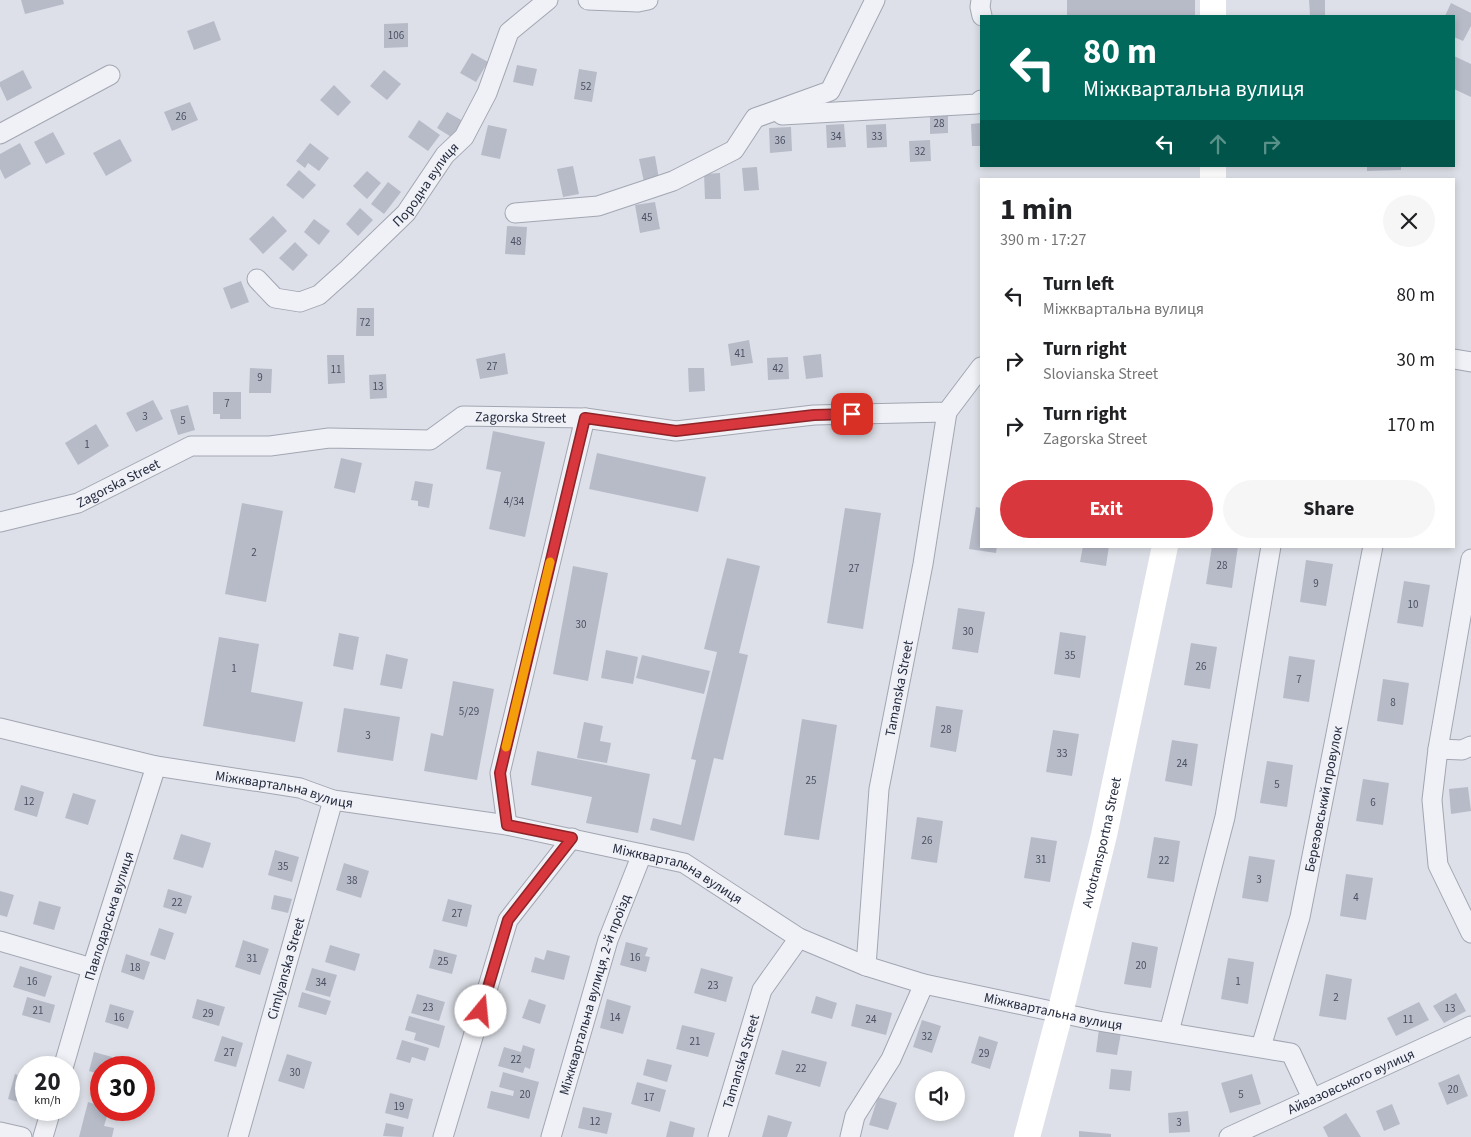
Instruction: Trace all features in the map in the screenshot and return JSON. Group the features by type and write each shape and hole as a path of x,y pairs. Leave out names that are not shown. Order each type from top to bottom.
{"main road":[{"path":"1212,0 1212,15"},
{"name":"Avtotransportna Street","path":"1027,1137 1104,836 1165,548"}],"street":[{"name":"Породна вулиця","path":"257,279 275,298 300,302 319,295 348,269 406,213 445,155 464,136 487,93 509,32 548,0"},
{"path":"588,0 638,2 648,0"},
{"path":"515,213 598,206 674,181 734,150 755,118 830,91 875,0"},
{"path":"981,0 982,15"},
{"path":"0,134 110,75"},
{"path":"755,118 790,114 977,104 980,101"},
{"path":"1455,359 1471,362"},
{"path":"946,412 980,368"},
{"name":"Zagorska Street","path":"0,522 78,503 191,446 270,446 329,438 430,440 463,416 585,418 676,431 814,415 946,412"},
{"name":"Tamanska Street","path":"866,966 879,789 923,564 946,412"},
{"path":"507,825 500,773 585,418"},
{"path":"1169,1032 1225,817 1271,548"},
{"name":"Березовський провулок","path":"1261,1047 1300,917 1373,548"},
{"path":"1471,558 1438,749 1432,800 1438,864 1471,933"},
{"name":"Міжквартальна вулиця","path":"0,728 156,766 300,788 334,800 507,825 684,863 800,938 866,966 924,984 1060,1013 1291,1053 1312,1098"},
{"path":"1438,749 1462,750 1471,746"},
{"name":"Павлодарська вулиця","path":"66,1056 92,968 156,766"},
{"name":"Cimlyanska Street","path":"238,1137 334,800"},
{"path":"443,1137 508,920 572,838"},
{"name":"Міжквартальна вулиця, 2-й проїзд","path":"551,1137 608,940 642,854"},
{"name":"Tamanska Street","path":"718,1137 762,990 800,938"},
{"path":"0,940 92,968"},
{"path":"850,1137 855,1116 891,1059 924,984"},
{"name":"Айвазовського вулиця","path":"1229,1137 1471,1026"},
{"path":"43,1137 48,1121"},
{"path":"0,1132 22,1137"}],"building":[{"path":"21,0 63,0 64,4 25,14"},
{"path":"1067,0 1195,0 1195,15 1067,15"},
{"path":"1309,0 1325,0 1325,15 1310,15"},
{"path":"1451,3 1471,13 1471,26 1463,41 1455,37 1455,15 1445,15"},
{"path":"214,21 221,40 194,50 187,31"},
{"path":"408,23 408,47 384,48 384,24"},
{"path":"472,53 488,62 476,82 460,73"},
{"path":"1455,56 1471,64 1471,97 1455,89"},
{"path":"517,65 537,69 533,86 513,82"},
{"path":"579,69 597,72 592,102 574,99"},
{"path":"23,70 32,88 7,101 0,82"},
{"path":"384,70 401,84 387,100 370,86"},
{"path":"334,85 351,102 338,116 320,100"},
{"path":"190,102 198,120 172,131 164,112"},
{"path":"447,112 463,121 453,138 437,128"},
{"path":"930,113 948,113 948,133 930,134"},
{"path":"419,120 440,135 428,151 408,137"},
{"path":"980,123 980,146 972,146 971,124"},
{"path":"844,124 846,147 827,148 826,125"},
{"path":"886,124 887,147 867,148 866,125"},
{"path":"488,125 507,129 500,159 481,155"},
{"path":"791,127 792,151 770,153 769,128"},
{"path":"53,132 65,154 46,164 34,142"},
{"path":"120,139 132,161 106,176 93,153"},
{"path":"930,140 931,161 910,162 909,141"},
{"path":"20,143 31,164 5,179 0,169 0,154"},
{"path":"310,143 329,158 319,171 308,163 305,168 296,161"},
{"path":"655,156 659,179 644,182 639,159"},
{"path":"573,166 579,194 563,197 557,169"},
{"path":"757,167 759,190 744,191 742,168"},
{"path":"1367,167 1401,167 1401,170 1367,171"},
{"path":"299,170 316,185 303,199 286,185"},
{"path":"367,171 381,183 367,199 353,186"},
{"path":"720,173 721,199 705,199 704,174"},
{"path":"388,182 401,192 384,214 371,204"},
{"path":"655,202 660,229 640,233 635,205"},
{"path":"360,208 373,220 358,236 346,224"},
{"path":"273,216 287,231 263,254 249,239"},
{"path":"314,219 330,231 319,245 304,232"},
{"path":"507,226 527,227 525,255 505,254"},
{"path":"295,242 308,255 293,271 279,258"},
{"path":"241,281 249,302 231,309 223,288"},
{"path":"357,308 374,308 374,336 356,336"},
{"path":"749,340 753,363 731,366 728,344"},
{"path":"505,353 508,374 480,379 476,359"},
{"path":"821,354 823,377 806,379 803,356"},
{"path":"327,355 344,355 345,383 328,384"},
{"path":"788,357 789,379 768,380 767,358"},
{"path":"250,368 272,369 271,393 249,393"},
{"path":"688,368 704,368 705,391 689,392"},
{"path":"386,374 387,398 370,399 369,375"},
{"path":"213,392 241,392 241,419 220,419 220,414 213,414"},
{"path":"153,400 163,419 136,432 126,413"},
{"path":"188,405 195,430 178,435 170,410"},
{"path":"96,424 109,446 78,465 65,443"},
{"path":"493,431 545,442 525,537 489,529 501,472 486,469"},
{"path":"597,453 706,477 698,512 589,489"},
{"path":"341,458 362,463 355,493 334,488"},
{"path":"415,481 433,484 429,508 418,506 418,501 411,500"},
{"path":"242,503 283,511 266,602 225,594"},
{"path":"976,507 980,508 980,548 997,548 996,553 969,549"},
{"path":"845,508 881,513 863,629 827,623"},
{"path":"1083,548 1109,548 1106,566 1080,562"},
{"path":"1212,548 1238,548 1232,588 1206,584"},
{"path":"727,558 760,566 739,653 748,655 723,760 714,758 694,841 650,830 653,818 681,825 696,760 691,759 717,652 704,649"},
{"path":"1306,560 1333,564 1326,606 1300,602"},
{"path":"573,566 608,573 588,681 553,674"},
{"path":"1404,581 1430,585 1423,627 1397,623"},
{"path":"958,608 985,612 978,653 952,649"},
{"path":"1060,632 1086,636 1080,678 1054,674"},
{"path":"339,633 359,637 353,670 333,666"},
{"path":"219,637 259,644 251,692 303,702 295,742 203,726"},
{"path":"1191,643 1217,647 1210,689 1184,685"},
{"path":"606,650 638,657 633,684 601,678"},
{"path":"386,654 408,659 402,689 380,685"},
{"path":"642,655 710,671 704,694 636,678"},
{"path":"1289,656 1315,660 1309,702 1283,698"},
{"path":"1383,679 1409,683 1403,725 1377,721"},
{"path":"453,681 494,689 477,780 424,771 431,733 443,736"},
{"path":"936,706 963,710 956,752 930,747"},
{"path":"344,708 400,717 393,761 337,752"},
{"path":"802,719 837,725 819,840 784,835"},
{"path":"584,722 603,726 600,741 611,743 607,763 577,758"},
{"path":"1053,730 1079,734 1072,776 1046,772"},
{"path":"1172,740 1198,744 1192,786 1165,781"},
{"path":"537,751 650,774 638,833 586,823 592,797 531,785"},
{"path":"1267,761 1293,765 1287,807 1260,803"},
{"path":"1363,779 1389,783 1383,825 1356,821"},
{"path":"21,785 44,792 37,817 14,810"},
{"path":"1468,787 1471,811 1451,814 1449,789"},
{"path":"73,793 96,800 88,825 65,818"},
{"path":"917,817 943,821 937,863 911,859"},
{"path":"181,834 211,843 203,868 173,859"},
{"path":"1031,837 1057,841 1050,882 1024,878"},
{"path":"1154,837 1180,841 1174,882 1147,878"},
{"path":"275,850 299,857 292,882 268,875"},
{"path":"1249,856 1275,860 1268,902 1242,898"},
{"path":"344,863 369,871 361,898 336,890"},
{"path":"1346,874 1373,878 1366,920 1340,916"},
{"path":"168,889 192,896 186,914 163,907"},
{"path":"0,891 14,895 7,917 0,915"},
{"path":"274,895 292,899 288,913 271,909"},
{"path":"448,899 472,905 467,927 442,921"},
{"path":"39,901 61,907 54,930 33,924"},
{"path":"159,928 174,933 165,960 150,955"},
{"path":"243,940 269,949 260,975 235,967"},
{"path":"626,942 648,948 645,956 650,957 646,972 620,965"},
{"path":"1132,942 1158,947 1151,988 1124,984"},
{"path":"330,945 360,954 355,971 325,962"},
{"path":"434,949 457,955 452,974 429,968"},
{"path":"547,950 570,956 564,980 531,972 535,957 544,960"},
{"path":"126,954 150,962 144,980 121,972"},
{"path":"1228,958 1254,962 1248,1004 1221,999"},
{"path":"20,966 52,976 45,997 13,987"},
{"path":"312,968 337,975 330,997 305,990"},
{"path":"701,968 733,977 726,1002 694,993"},
{"path":"1326,974 1352,979 1346,1020 1319,1016"},
{"path":"302,992 331,1001 326,1015 298,1007"},
{"path":"1456,993 1466,1011 1444,1023 1433,1006"},
{"path":"417,994 445,1002 439,1021 411,1013"},
{"path":"816,996 837,1003 832,1019 811,1013"},
{"path":"27,997 55,1005 50,1023 22,1015"},
{"path":"197,999 225,1007 219,1026 192,1018"},
{"path":"529,999 546,1005 540,1024 522,1018"},
{"path":"607,999 631,1006 623,1034 600,1028"},
{"path":"1419,1002 1429,1020 1396,1036 1387,1018"},
{"path":"110,1004 134,1011 128,1029 105,1022"},
{"path":"856,1004 892,1013 886,1035 851,1026"},
{"path":"409,1016 445,1026 439,1048 414,1040 416,1033 405,1030"},
{"path":"922,1020 941,1026 932,1053 913,1047"},
{"path":"682,1025 715,1033 708,1057 676,1049"},
{"path":"1099,1029 1121,1033 1117,1055 1096,1052"},
{"path":"222,1036 243,1043 236,1067 214,1061"},
{"path":"979,1036 998,1042 990,1069 971,1063"},
{"path":"402,1040 429,1048 425,1061 412,1057 410,1063 396,1059"},
{"path":"523,1045 535,1049 530,1069 525,1067 523,1073 498,1066 504,1047 521,1052"},
{"path":"782,1050 827,1062 820,1087 775,1074"},
{"path":"94,1052 108,1056 93,1056"},
{"path":"287,1054 312,1062 304,1089 278,1081"},
{"path":"647,1059 672,1065 667,1082 643,1075"},
{"path":"1111,1069 1132,1071 1130,1091 1109,1089"},
{"path":"503,1072 539,1082 529,1119 487,1108 491,1091 513,1096 514,1091 499,1087"},
{"path":"15,1074 15,1101 8,1099"},
{"path":"1252,1074 1261,1104 1230,1113 1221,1083"},
{"path":"1459,1074 1468,1096 1447,1105 1438,1083"},
{"path":"637,1082 666,1090 660,1112 631,1104"},
{"path":"390,1093 413,1099 408,1119 385,1113"},
{"path":"878,1097 897,1103 888,1130 869,1125"},
{"path":"88,1102 90,1103 90,1121 106,1121 104,1126 114,1128 112,1137 79,1137"},
{"path":"1392,1104 1400,1124 1384,1131 1376,1111"},
{"path":"583,1107 612,1113 607,1134 578,1128"},
{"path":"1188,1111 1190,1132 1169,1133 1168,1113"},
{"path":"1346,1113 1361,1137 1328,1137 1323,1127"},
{"path":"768,1115 792,1122 787,1137 762,1137"},
{"path":"670,1121 695,1128 693,1137 666,1137"},
{"path":"386,1123 404,1127 402,1137 383,1136"},
{"path":"1079,1131 1111,1134 1111,1137 1079,1137"}],"slow traffic":[{"path":"506,747 550,562"}],"route":[{"path":"481,1011 508,920 572,838 507,825 500,773 585,418 676,431 814,415 852,414"}]}
